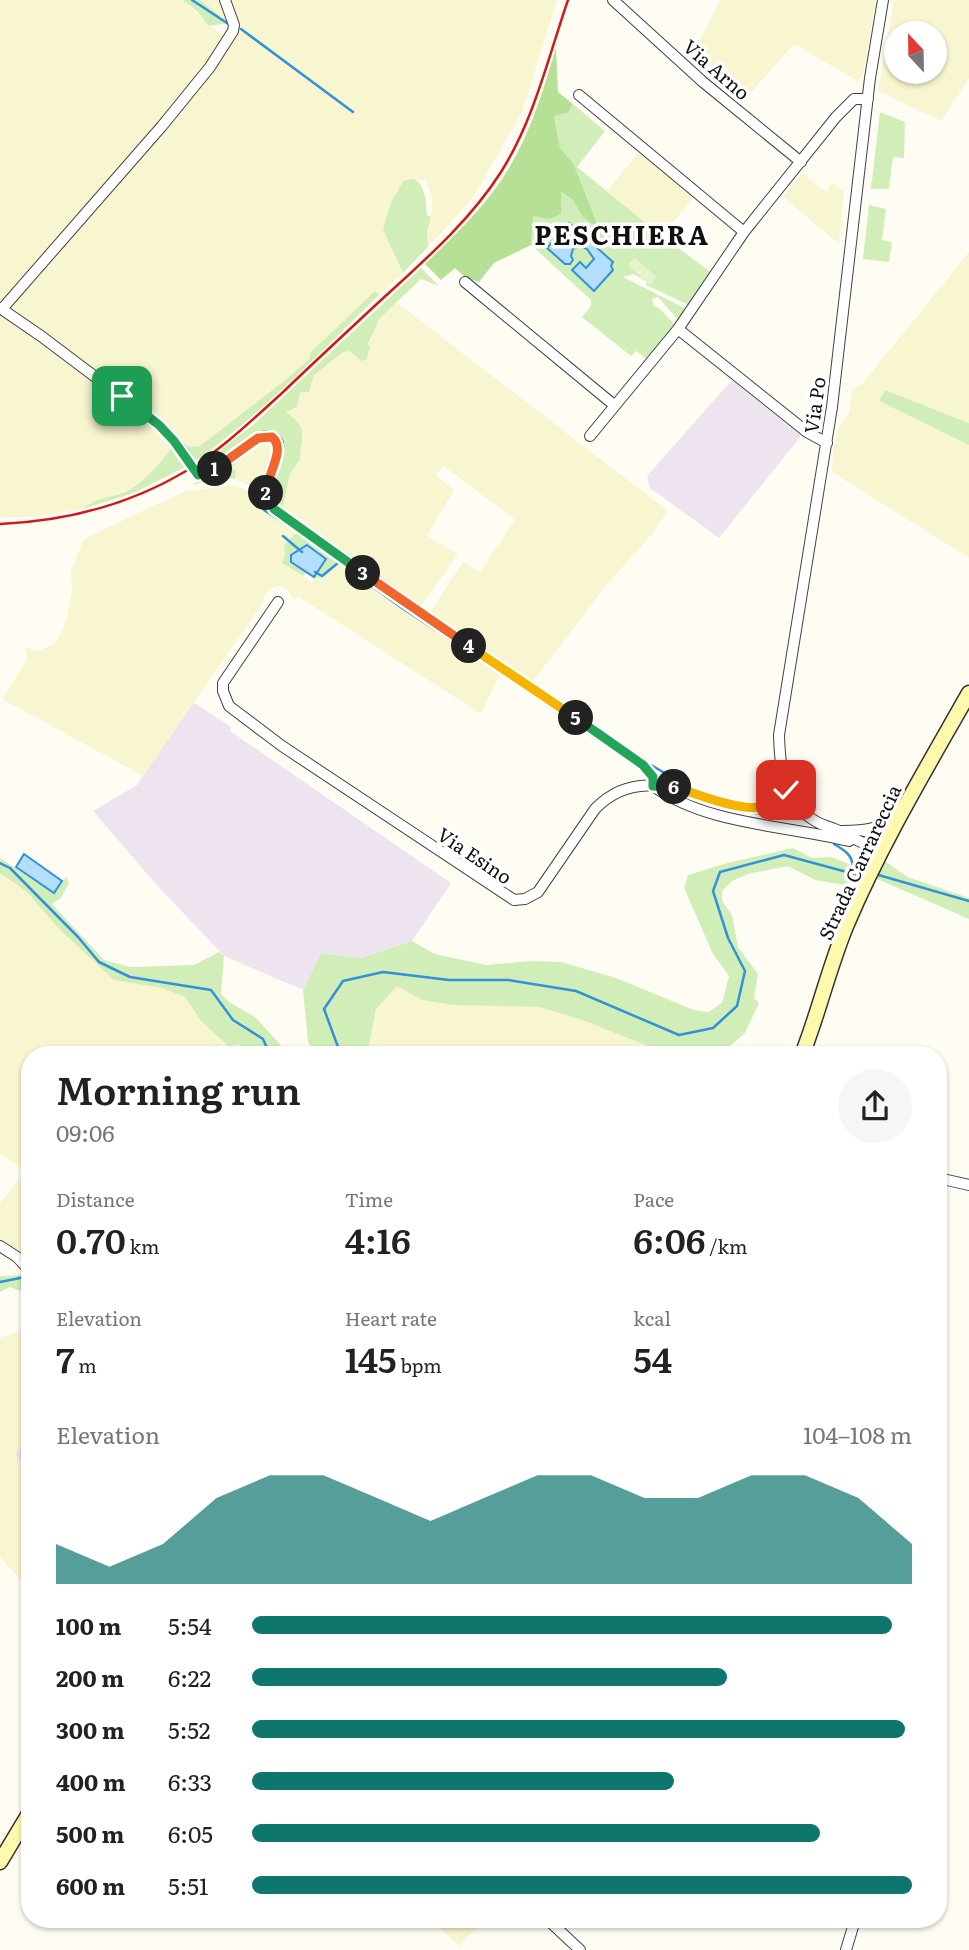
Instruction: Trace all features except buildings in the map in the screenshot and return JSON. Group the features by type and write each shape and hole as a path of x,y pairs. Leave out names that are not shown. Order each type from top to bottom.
{"main road":[{"name":"Strada Carrareccia","path":"806,1046 847,925 874,864 969,693"},
{"path":"0,1861 21,1827"}],"street":[{"path":"226,0 234,25 233,31 210,67 162,126 1,309 159,425 181,449 198,475 218,468 262,436 276,439 279,447 266,491 274,509 643,765 653,777 653,786 676,802 712,814 863,844 884,845 876,833 839,831"},
{"name":"Via Arno","path":"613,0 704,82 800,162"},
{"name":"Via Po","path":"800,809 786,790 781,774 779,735 827,443 868,99 883,0"},
{"path":"579,95 744,232"},
{"path":"590,436 678,329 744,232 836,117 854,99 868,99"},
{"path":"465,282 614,405"},
{"path":"678,329 807,432 827,443"},
{"name":"Via Esino","path":"278,602 223,683 229,706 282,746 508,898 519,901 538,892 595,809 604,800 622,790 653,786 677,788 722,802 761,808 800,809"},
{"path":"761,808 778,802 786,790"},
{"path":"864,831 885,824 907,802"},
{"path":"790,829 800,821 800,809"},
{"path":"800,809 817,822 863,844 874,864"},
{"path":"947,1180 969,1185"},
{"path":"0,1246 21,1261"},
{"path":"557,1928 580,1950"},
{"path":"846,1950 853,1928"}],"shaded area":[{"path":"0,0 182,0 222,35 224,40 160,122 3,303 0,301"},
{"path":"200,0 222,0 229,23"},
{"path":"229,0 557,0 522,112 472,199 428,247 426,231 431,219 432,198 426,180 403,181 383,230 403,273 379,295 375,292 310,353 310,358 289,377 200,446 185,446 165,424 9,308 234,37"},
{"path":"720,0 876,0 863,74 858,81 794,44 746,98 695,51"},
{"path":"894,0 969,0 969,78 941,121 878,91 884,57 884,84 947,84 947,21 890,21"},
{"path":"639,152 694,197 662,236 607,191"},
{"path":"802,173 826,192 833,183 844,191 839,244 783,197"},
{"path":"969,252 969,423 885,390 879,401 969,445 969,558 832,472 833,450 839,427 849,413 852,390 862,384"},
{"path":"396,302 668,511 533,681 430,612 463,562 480,572 515,520 444,466 436,475 454,490 427,536 458,554 420,607 283,507 290,474 300,459 299,451 304,436 300,424 285,412 300,392 309,391 314,375 343,351 350,351 361,361 380,318"},
{"path":"0,311 158,428 173,446 144,480 130,489 88,504 82,509 33,517 0,517"},
{"path":"732,380 801,436 719,538 650,488 647,476"},
{"path":"265,440 272,442 275,448 262,491 235,479 236,471 229,465"},
{"path":"234,485 250,492 269,510 299,531 282,563 312,583 314,577 322,578 341,562 501,672 481,714 299,597 293,599 287,589 279,586 265,594 262,604 143,776 2,699 27,660 26,648 39,651 56,643 66,621 72,591 71,571 83,541 186,491"},
{"path":"193,702 231,727 230,731 451,883 412,941 361,958 321,953 303,990 224,956 154,882 93,811 137,785"},
{"path":"0,873 27,892 61,931 114,980 162,988 185,997 202,1022 227,1046 21,1046 21,1168 0,1154"},
{"path":"397,985 422,1000 452,1005 540,1007 642,1043 641,1046 369,1046 376,1009"},
{"path":"21,1177 21,1253 0,1239 0,1203"},
{"path":"21,1330 21,1447 14,1454 21,1461 21,1581 0,1557 0,1338"},
{"path":"21,1447 21,1461 14,1454"},
{"path":"440,1928 477,1928 459,1946"}],"green space":[{"path":"182,0 200,0 229,23 209,26 197,11"},
{"path":"556,48 558,92 573,104 568,113 554,116 560,148 573,163 599,229 582,216 573,200 561,192 561,214 549,219 533,216 531,245 494,263 479,282 465,277 455,268 441,280 425,264 481,207 509,168 542,94"},
{"path":"573,104 605,131 577,167 712,273 689,305 646,285 647,282 634,274 623,277 686,309 678,320 658,297 652,299 654,306 675,325 646,359 636,351 631,356 582,317 591,306 591,300 531,245 533,216 560,192 573,200 582,216 580,185 573,163 560,148 554,116 568,113"},
{"path":"880,112 905,122 904,158 893,157 889,189 871,189"},
{"path":"414,179 423,190 427,215 431,217 427,231 428,247 403,273 383,230 390,205 403,181"},
{"path":"869,205 886,209 882,240 892,242 889,262 863,259"},
{"path":"635,258 656,277 650,285 628,265"},
{"path":"421,268 439,286 421,279 380,318 368,344 370,348 366,360 361,361 350,351 343,352 314,375 309,392 300,392 297,407 286,412 299,424 303,437 300,459 290,474 283,507 308,526 284,513 278,503 275,492 276,468 284,443 278,434 262,432 215,466 205,469 199,466 253,425"},
{"path":"375,291 379,295 290,382 243,424 194,462 185,447 200,446 289,377 310,358 310,353"},
{"path":"885,390 969,423 969,445 879,401"},
{"path":"173,446 187,466 134,493 82,509 92,502 136,486"},
{"path":"229,465 236,471 235,479 220,478 191,485"},
{"path":"299,531 341,562 322,578 314,577 326,559 291,562 306,572 303,576 282,563 284,545"},
{"path":"793,848 812,858 831,857 864,870 856,887 815,880 788,866 748,874 732,881 722,891 722,901 732,915 738,947 758,974 754,998 759,1003 745,1033 730,1046 648,1046 585,1021 540,1007 452,1005 422,1000 397,986 376,1009 369,1046 311,1046 308,1042 303,990 321,953 361,958 412,941 435,954 486,965 532,961 561,962 616,978 694,1010 708,1012 722,1003 729,976 713,954 684,888 688,875"},
{"path":"0,858 53,893 66,877 69,883 61,898 52,904 104,960 130,967 194,965 219,952 224,956 221,994 229,1002 255,1017 282,1046 228,1046 202,1022 185,997 162,988 114,980 61,931 27,892 0,873"},
{"path":"883,860 908,877 969,898 969,919 875,878"},
{"path":"21,1275 21,1291 10,1287 0,1292 0,1276"}],"water":[{"path":"569,223 613,262 613,270 594,291 572,270 580,262 586,268 594,259 587,249 580,246 573,249 573,260 570,264 565,264 547,248"},
{"path":"307,545 326,559 314,577 291,562 291,555"},
{"path":"24,854 62,881 54,893 16,867"}],"waterway":[{"path":"192,0 230,25"},
{"path":"241,29 353,112"},
{"path":"264,510 293,529"},
{"path":"297,532 402,608 498,671"},
{"path":"283,536 302,552"},
{"path":"315,572 322,576 338,563"},
{"path":"544,703 602,743"},
{"path":"646,762 688,787"},
{"path":"834,844 849,855 854,873"},
{"path":"338,1046 324,1009 343,981 383,972 449,980 508,980 576,991 679,1035 713,1028 737,1006 745,971 728,938 713,891 720,872 784,855 854,874 865,874"},
{"path":"0,863 10,868 99,962 130,977 211,990 233,1020 263,1039 266,1046"},
{"path":"875,874 969,901"},
{"path":"0,1282 21,1278"}],"railway":[{"path":"0,524 73,515 120,502 164,483 211,454 281,394 438,247 487,192 523,131 568,0"}],"district":[{"name":"PESCHIERA","path":"622,233"}],"route":[{"path":"122,396 159,425 181,449 198,475 218,468 262,436 276,439 279,447 267,480 266,491 274,509 643,765 653,777 653,786 664,785 722,802 761,808 778,802 786,790"}]}
